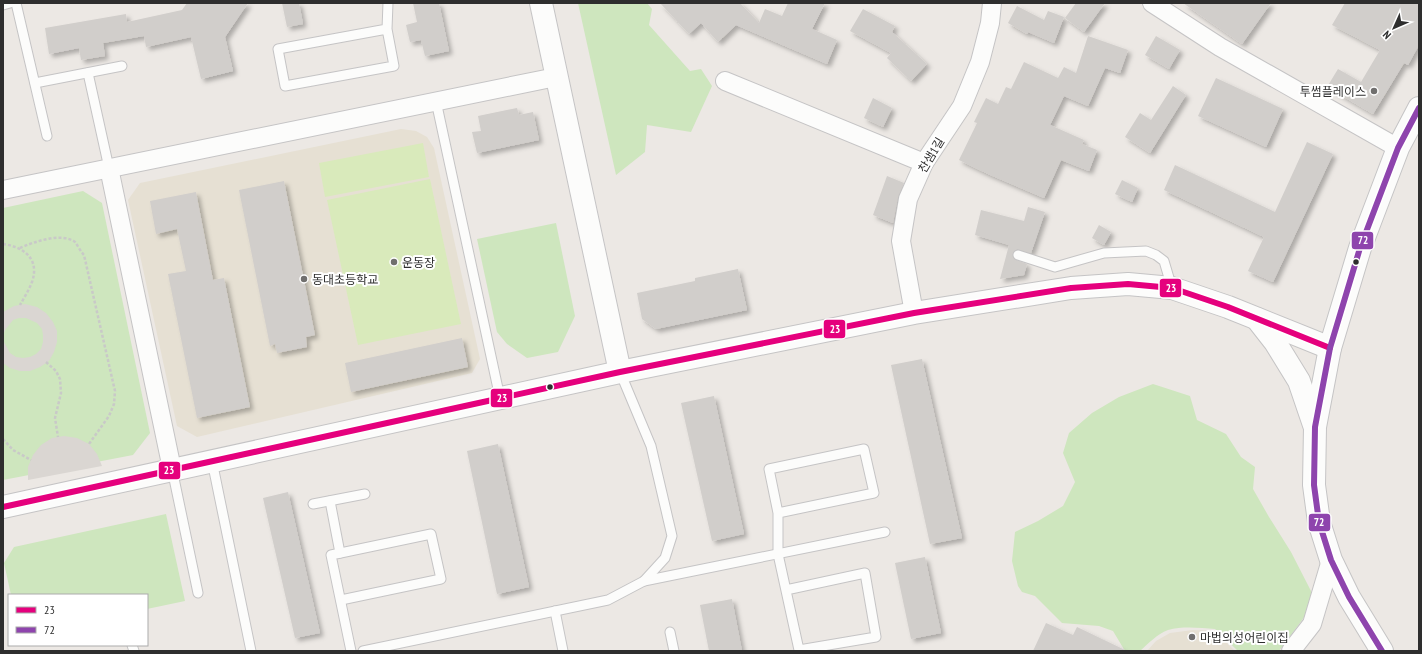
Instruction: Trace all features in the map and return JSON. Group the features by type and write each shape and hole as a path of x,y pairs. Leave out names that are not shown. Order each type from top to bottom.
{"street":[{"path":"541,3 620,372"},
{"name":"찬샘1길","path":"914,313 901,241 908,198 924,163 962,106 980,62 990,23 992,3"},
{"path":"1152,3 1220,47 1398,148"},
{"path":"3,190 556,77"},
{"path":"725,81 924,163"},
{"path":"1382,651 1349,597 1331,560 1319,522 1314,485 1315,427 1330,348 1360,248 1398,148 1419,108"},
{"path":"109,168 172,469"},
{"path":"3,507 620,372 914,313 1071,288 1128,284 1172,288 1228,307 1330,348"},
{"path":"1256,318 1275,342 1299,381 1315,427"},
{"path":"1291,651 1312,624 1331,560"}],"lane":[{"path":"3,5 10,3"},
{"path":"16,3 47,136"},
{"path":"387,29 278,49 285,86 394,66 387,29 388,3"},
{"path":"35,83 122,66"},
{"path":"88,73 109,168"},
{"path":"436,101 500,398"},
{"path":"1018,255 1055,267 1104,253 1146,251 1156,255 1164,261 1172,288"},
{"path":"620,372 651,446 672,536 666,558 644,581"},
{"path":"778,513 874,493 864,449 769,469 778,513 778,554 786,590 800,650 876,637 865,573 786,590"},
{"path":"212,461 251,651"},
{"path":"172,469 198,593"},
{"path":"313,504 365,494"},
{"path":"330,500 340,553"},
{"path":"363,651 608,600 644,581 885,532"},
{"path":"341,600 441,579 432,534 331,555 351,651"},
{"path":"555,611 563,651"},
{"path":"670,632 674,651"}],"path":[{"path":"20,248 33,242 61,238 74,242 84,255 115,391 114,404 109,416 89,444"},
{"path":"3,244 20,248 30,257 34,265 32,282 20,305"},
{"path":"46,362 56,371 60,379 60,393 55,418 58,437"},
{"path":"3,439 13,450 31,460"}],"shaded area":[{"name":"동대초등학교","path":"401,129 416,131 427,137 434,148 480,359 472,373 197,437 177,426 128,200 140,183"},
{"path":"25,304 37,307 46,313 53,322 57,331 57,342 49,361 30,371 20,371 10,368 3,363 3,336 3,312 14,306","holes":["19,318 26,318 37,323 42,329 43,335 41,349 30,357 16,357 10,353 4,342 3,336 5,330 13,320"]},
{"path":"64,436 77,438 89,444 97,454 102,466 28,480 28,467 33,455 41,445 52,438"},
{"name":"마법의성어린이집","path":"1193,630 1215,631 1235,651 1147,651 1156,641 1170,633"}],"green space":[{"path":"578,3 647,3 652,9 649,25 690,71 701,69 712,86 691,132 647,125 645,152 616,175"},
{"path":"423,143 429,177 325,197 319,163"},
{"name":"운동장","path":"430,179 461,324 358,345 327,200"},
{"path":"83,191 102,203 150,433 133,455 3,480 3,208"},
{"path":"556,223 575,316 558,352 527,358 507,344 497,332 477,239"},
{"path":"1153,384 1190,396 1197,420 1226,434 1241,457 1255,467 1253,489 1291,552 1311,591 1311,608 1279,651 1238,651 1215,629 1180,628 1164,632 1140,651 1125,651 1113,631 1099,626 1062,623 1035,596 1022,592 1018,586 1012,561 1015,532 1038,521 1063,506 1075,482 1063,453 1069,433 1092,413 1119,397"},
{"path":"166,514 185,601 148,609 148,594 11,594 4,563 14,547"}],"building":[{"path":"187,3 248,3 225,37 233,71 201,79 191,37 146,47 144,36 103,43 105,56 81,60 79,48 49,54 45,28 126,14 127,22 182,10"},
{"path":"282,3 299,3 303,24 287,27"},
{"path":"413,3 439,3 449,51 425,56 421,40 410,42 406,25 417,22"},
{"path":"660,3 740,3 759,23 765,9 782,16 788,3 825,3 812,29 837,40 827,64 736,25 718,42 701,23 689,34"},
{"path":"1076,3 1105,3 1084,32 1065,18"},
{"path":"1183,3 1271,3 1242,44"},
{"path":"1345,3 1419,3 1419,45 1408,65 1404,63 1373,114 1327,87 1338,69 1361,82 1380,50 1332,25"},
{"path":"1017,6 1044,20 1048,11 1064,17 1054,43 1028,32 1027,34 1008,23"},
{"path":"863,9 895,26 892,32 927,64 911,81 887,58 891,53 850,31"},
{"path":"1088,36 1128,50 1120,73 1105,68 1088,106 1064,96 1050,125 1084,140 1082,144 1097,150 1089,171 1061,160 1044,198 959,160 977,123 974,122 986,98 998,104 1006,87 1011,89 1024,62 1058,78 1064,67 1076,73"},
{"path":"1156,36 1180,50 1169,69 1145,55"},
{"path":"1216,78 1283,109 1266,147 1198,116"},
{"path":"1173,86 1186,95 1150,153 1125,137 1140,113 1151,120"},
{"path":"873,98 892,108 883,127 864,118"},
{"path":"517,108 519,115 533,112 539,140 477,153 472,132 481,131 478,116"},
{"path":"1307,142 1333,154 1273,282 1248,271 1264,237 1164,190 1175,165 1275,212"},
{"path":"887,176 904,183 898,197 893,223 873,215"},
{"path":"1122,180 1138,188 1132,202 1115,194"},
{"path":"284,181 315,335 306,337 307,347 277,353 275,344 270,346 239,190"},
{"path":"196,192 213,280 224,278 250,407 197,418 168,274 186,271 177,229 156,234 150,201"},
{"path":"1028,207 1045,212 1031,253 1017,249 1012,254 1014,259 1027,264 1024,275 1000,279 1009,245 975,235 981,210 1024,221"},
{"path":"1099,225 1111,232 1104,245 1092,238"},
{"path":"738,269 747,310 656,329 642,319 637,293 695,281 695,278"},
{"path":"462,338 468,367 351,392 345,363"},
{"path":"922,359 962,538 930,544 891,365"},
{"path":"714,396 744,534 712,541 681,403"},
{"path":"498,444 529,587 497,594 467,451"},
{"path":"288,492 320,633 295,638 263,498"},
{"path":"925,557 941,633 911,639 895,563"},
{"path":"732,599 742,651 709,651 700,605"},
{"path":"1046,623 1073,635 1077,627 1127,651 1033,651"}],"transit line":[{"name":"72","path":"1382,651 1349,597 1331,560 1319,522 1314,485 1315,427 1330,348 1360,248 1398,148 1419,108"},
{"name":"23","path":"3,507 620,372 914,313 1071,288 1128,284 1172,288 1228,307 1330,348"}],"place":[{"name":"투썸플레이스","path":"1374,91"},
{"name":"운동장","path":"394,262"},
{"name":"동대초등학교","path":"304,279"},
{"name":"마법의성어린이집","path":"1192,637"}]}
